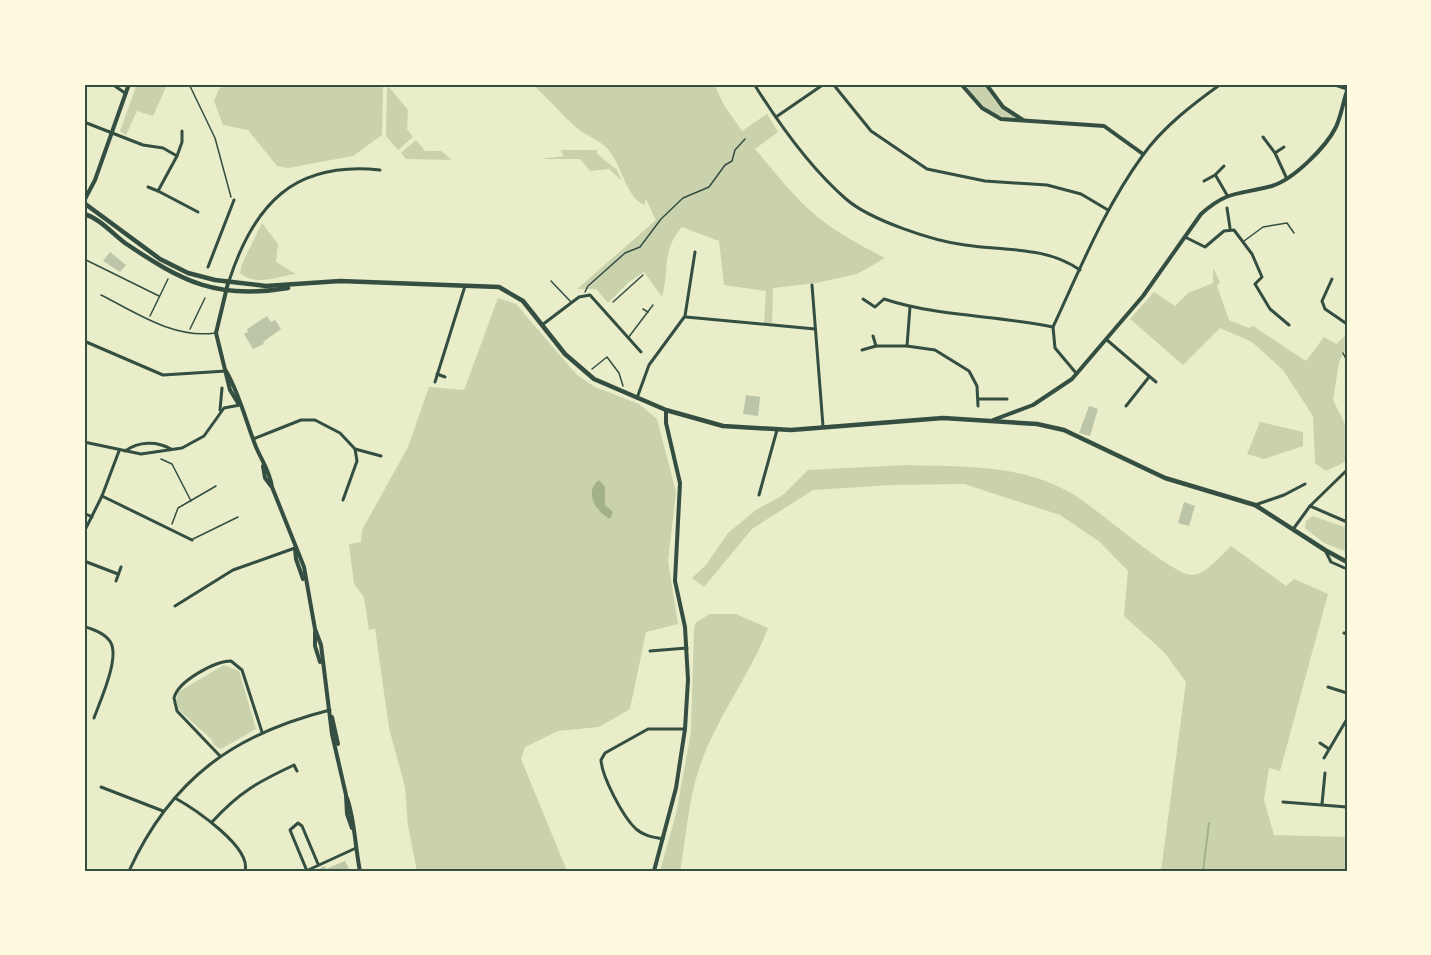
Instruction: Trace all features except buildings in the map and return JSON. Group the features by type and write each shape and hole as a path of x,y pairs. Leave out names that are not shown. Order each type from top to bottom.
{"main road":[{"path":"305,284 265,292 225,292 205,287 178,275 84,214 87,204 125,235 172,266 188,273 228,283 266,286 340,281 499,287 523,301 565,354 586,373 666,410 723,426 777,430 943,418 1038,424 1064,430 1165,478 1255,505 1347,562"}],"street":[{"path":"112,84 125,93"},
{"path":"87,204 129,84"},
{"path":"754,84 776,117 847,200 916,234 964,245 1051,255 1080,270"},
{"path":"776,117 824,84"},
{"path":"833,84 871,131 927,169 985,181 1047,185 1080,194 1109,211"},
{"path":"970,84 962,86 975,102 1001,119 1104,126 1143,154"},
{"path":"986,84 1003,107 1027,122"},
{"path":"1077,374 1055,348 1053,327 1109,211 1143,154 1175,120 1221,84"},
{"path":"993,421 1042,400 1077,374 1107,340 1202,214 1227,195 1274,185 1287,179 1311,159 1336,128 1347,90 1332,84"},
{"path":"84,122 143,145 163,148 177,156"},
{"path":"159,191 177,156 182,142 182,131"},
{"path":"1263,137 1275,153 1287,179"},
{"path":"1275,153 1284,147"},
{"path":"1204,181 1215,175 1224,165"},
{"path":"360,871 352,828 352,812 346,795 338,750 337,730 330,710 323,669 315,646 315,629 301,557 295,548 272,487 265,478 262,462 240,405 230,390 216,333 228,283 261,214 283,191 320,174 346,170 380,170"},
{"path":"1215,175 1227,195"},
{"path":"148,187 198,212"},
{"path":"208,267 234,200"},
{"path":"1227,208 1230,228 1243,242 1262,278 1255,284 1270,309 1289,325"},
{"path":"1185,237 1205,247 1230,228"},
{"path":"637,398 649,365 685,316 695,252"},
{"path":"1332,279 1322,301 1325,309 1347,324"},
{"path":"812,285 823,426"},
{"path":"435,382 465,286"},
{"path":"542,325 583,295 594,297 641,352"},
{"path":"863,299 875,308 884,299 910,308 1025,321 1053,327"},
{"path":"907,346 910,308"},
{"path":"685,316 815,329"},
{"path":"873,336 876,346"},
{"path":"1107,340 1156,382"},
{"path":"84,341 163,375 226,371"},
{"path":"862,350 876,346 907,346 935,350 969,371 976,381 978,406"},
{"path":"437,374 446,377"},
{"path":"1126,406 1149,376"},
{"path":"219,412 222,388"},
{"path":"979,399 1007,399"},
{"path":"84,442 119,451 151,454 190,445 204,436 224,408 240,405"},
{"path":"654,871 664,839 685,729 687,648 682,609 675,581 680,483 666,423 666,410"},
{"path":"253,439 308,419 324,423 340,433 355,449 381,456"},
{"path":"759,495 777,430"},
{"path":"125,451 147,443 163,444 171,449"},
{"path":"343,500 357,461 355,449"},
{"path":"84,532 102,496 119,451"},
{"path":"1294,528 1310,506 1347,470"},
{"path":"1255,505 1284,495 1305,484"},
{"path":"102,496 169,531 192,540"},
{"path":"1310,506 1347,522"},
{"path":"84,513 92,517"},
{"path":"175,606 233,570 295,548"},
{"path":"1325,550 1331,562 1347,569"},
{"path":"84,561 118,574"},
{"path":"116,581 121,567"},
{"path":"84,626 103,634 114,648 114,660 94,718"},
{"path":"650,651 687,648"},
{"path":"220,756 177,711 174,704 175,693 181,686 220,662 231,661 242,670 262,732"},
{"path":"1328,687 1347,693"},
{"path":"129,871 163,811 220,756 262,732 330,710"},
{"path":"1324,758 1347,719"},
{"path":"664,839 644,834 630,822 606,779 601,760 605,753 648,729 685,729"},
{"path":"1320,743 1329,749"},
{"path":"212,822 237,795 294,765 297,771"},
{"path":"1322,804 1325,773"},
{"path":"101,787 163,811"},
{"path":"175,798 212,822 243,857 245,871"},
{"path":"1283,802 1347,807"},
{"path":"318,864 302,826 298,823 293,825 290,830 307,871 356,848"}],"lane":[{"path":"1243,242 1263,227 1287,223 1294,233"},
{"path":"551,281 571,303"},
{"path":"101,295 182,333 216,333"},
{"path":"628,339 653,305"},
{"path":"643,309 649,312"},
{"path":"192,540 238,517"}],"path":[{"path":"189,84 215,138 229,194 234,200"},
{"path":"583,295 588,286 618,258 640,247 661,219 683,198 709,187 721,170 732,161 735,150 745,139"},
{"path":"84,264 85,260 159,296"},
{"path":"613,302 643,276"},
{"path":"148,318 168,279"},
{"path":"190,329 205,298"},
{"path":"1343,353 1347,361"},
{"path":"586,373 607,357 619,373 624,392"},
{"path":"161,459 172,464 191,501"},
{"path":"169,531 178,508 216,486"}],"shaded area":[{"path":"137,84 162,84 166,87 153,116 137,111 126,135 120,131"},
{"path":"227,84 380,84 383,87 382,135 353,156 288,168 277,166 248,130 223,125 214,101 219,89"},
{"path":"532,84 714,84 724,105 742,131 767,114 778,132 755,149 798,199 830,227 885,258 857,274 816,283 773,288 772,323 764,323 766,291 724,285 719,241 682,227 671,244 662,297 644,272 629,282 608,303 596,289 577,289 656,220 646,199 644,205 632,195 607,148 579,130"},
{"path":"973,84 984,84 996,102 1017,119 1001,116 983,106 967,88"},
{"path":"389,87 408,110 407,129 413,137 398,150 386,136 387,88"},
{"path":"416,140 425,151 441,151 452,160 406,159 401,153"},
{"path":"560,150 597,150 597,154 617,170 622,181 609,169 590,171 580,159 540,159 564,156"},
{"path":"262,223 278,244 276,262 296,274 260,280 240,273"},
{"path":"1213,268 1220,282 1217,286 1229,320 1249,328 1253,326 1306,361 1324,337 1336,344 1347,334 1347,347 1339,362 1333,400 1347,428 1347,461 1326,471 1315,463 1313,416 1283,370 1252,342 1220,328 1183,365 1130,319 1154,292 1175,306 1188,293 1213,283"},
{"path":"498,298 516,304 577,375 595,387 639,404 657,419 676,492 668,561 678,624 646,632 630,709 599,727 558,731 525,747 521,759 567,871 417,871 408,826 405,787 389,728 375,628 369,630 364,597 354,584 349,544 361,542 362,530 408,447 429,387 464,390"},
{"path":"1260,422 1303,432 1303,446 1264,459 1247,454"},
{"path":"907,465 992,469 1033,477 1071,493 1150,552 1181,572 1191,575 1202,572 1231,546 1286,586 1294,579 1328,594 1280,771 1269,768 1264,800 1274,835 1347,837 1347,871 1161,871 1186,682 1164,652 1124,616 1128,571 1100,542 1060,515 964,484 892,485 813,490 752,529 704,587 692,578 706,565 728,533 756,510 783,495 808,470"},
{"path":"599,480 605,487 605,505 613,512 610,519 597,507 592,496 594,485"},
{"path":"1313,516 1347,528 1347,552 1324,543 1305,528 1306,521"},
{"path":"710,614 736,614 768,628 713,735 698,772 680,871 660,871 676,814 691,732 694,628 696,622"},
{"path":"224,665 239,671 256,729 221,749 214,745 211,739 178,709 176,700 178,692"}],"waterway":[{"path":"1203,871 1209,823"}]}
